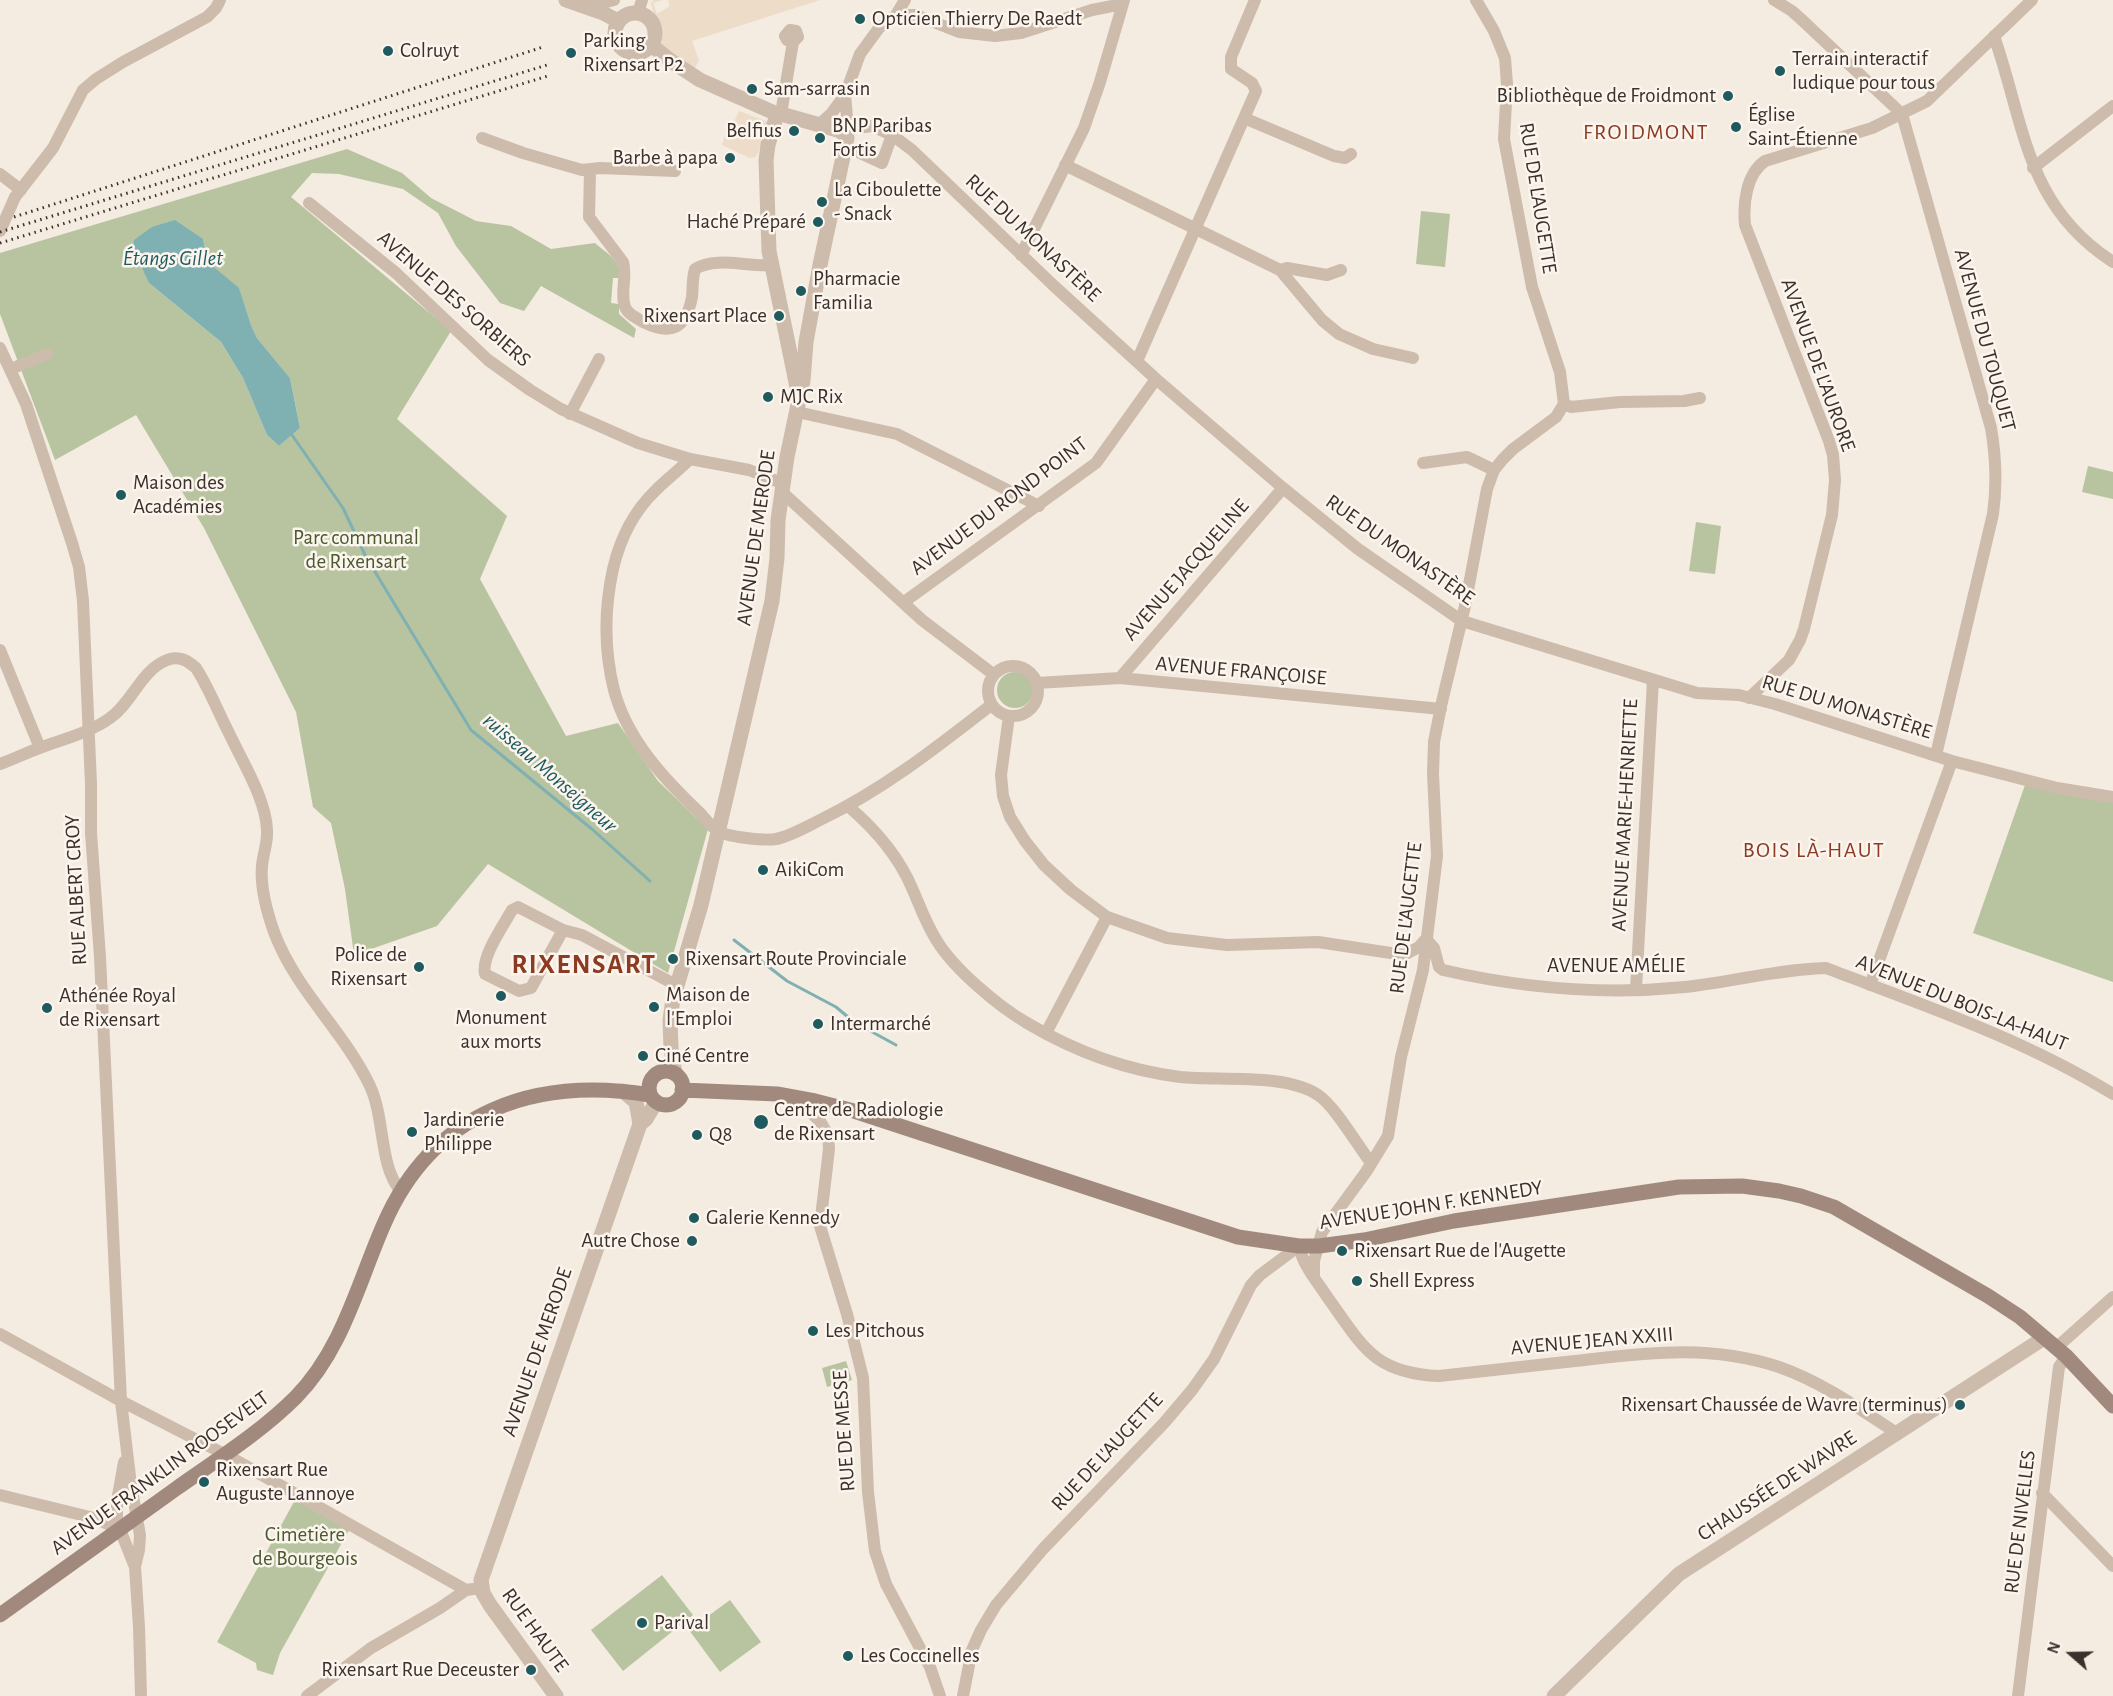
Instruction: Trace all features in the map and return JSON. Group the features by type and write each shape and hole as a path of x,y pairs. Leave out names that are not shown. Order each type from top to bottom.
{"main road":[{"path":"661,1071 669,1071 675,1074 682,1084 682,1090 675,1102 664,1105 653,1098 649,1088 650,1081 661,1071"},
{"name":"AVENUE FRANKLIN ROOSEVELT","path":"0,1615 276,1416 298,1395 340,1334 383,1224 400,1190 420,1162 445,1139 475,1118 503,1105 533,1096 562,1091 623,1090 653,1098"},
{"name":"AVENUE JOHN F. KENNEDY","path":"682,1090 794,1096 866,1115 1238,1237 1299,1246 1319,1246 1364,1240 1454,1221 1679,1187 1742,1186 1801,1196 1834,1207 2020,1317 2056,1347 2113,1406"}],"street":[{"path":"0,231 11,205 53,148 83,90 96,79 141,51 207,17 220,0"},
{"path":"567,0 618,21"},
{"path":"588,7 614,0"},
{"path":"820,124 831,114 845,95 860,54 879,28 896,15 905,0"},
{"path":"1137,361 1256,87 1231,69 1230,64 1255,0"},
{"name":"RUE DE L'AUGETTE","path":"1319,1246 1322,1232 1366,1172 1388,1136 1401,1057 1423,970 1437,856 1433,774 1434,742 1462,621 1485,501 1494,470 1513,449 1556,417 1564,404 1560,372 1532,287 1504,139 1507,84 1505,58 1494,31 1476,0"},
{"path":"1774,0 1792,11 1902,114 1927,101 1938,92 2032,0"},
{"path":"896,15 916,15 959,32 995,36 1021,33 1123,2"},
{"path":"1021,255 1084,128 1123,2"},
{"path":"640,7 653,27 654,40 645,50 638,53 624,50 615,39 618,21 640,7"},
{"path":"1994,36 2033,168 2046,193 2062,217 2084,240 2113,262"},
{"path":"793,42 779,114 766,160 767,226 771,265 798,405 897,434 1040,506"},
{"path":"651,45 700,80 779,114 844,129 872,126 892,135 882,163 845,146"},
{"path":"844,129 845,95"},
{"path":"2033,168 2113,106"},
{"name":"AVENUE DE L'AURORE","path":"1749,698 1789,660 1800,640 1827,536 1835,480 1833,454 1829,441 1745,225 1745,199 1756,171 1765,161 1872,128 1902,114"},
{"name":"AVENUE DU TOUQUET","path":"1902,114 1984,401 1995,453 1996,490 1989,534 1936,755"},
{"path":"1244,118 1334,156 1342,158 1351,154"},
{"name":"AVENUE DE MERODE","path":"675,1074 670,1020 676,985 701,905 772,601 777,568 778,520 803,381 808,346 806,342 847,138 844,129"},
{"name":"RUE DU MONASTÈRE","path":"892,135 912,150 1021,255 1156,379 1283,488 1358,549 1462,621 1697,693 1749,698 1775,704 1952,761 2057,788 2113,797"},
{"path":"482,138 551,163 590,171 600,168 675,171"},
{"path":"1065,165 1280,270 1322,320 1339,334 1373,349 1413,358"},
{"path":"590,171 589,218 623,262 625,268 624,304 630,315 664,330 673,329 681,323 689,308 695,269 705,263 771,265"},
{"path":"0,174 21,190"},
{"name":"AVENUE DES SORBIERS","path":"309,203 396,273 488,360 530,390 570,414 638,443 690,459 749,470 783,488"},
{"path":"1280,270 1287,268 1328,275 1341,270"},
{"path":"787,342 798,346 803,346 806,342"},
{"name":"RUE ALBERT CROY","path":"0,348 26,404 79,567 83,601 91,833 100,969 121,1401 130,1485 140,1535 135,1567"},
{"path":"10,369 47,354"},
{"path":"570,414 599,359"},
{"name":"AVENUE DU ROND POINT","path":"904,602 1040,506 1096,463 1156,379"},
{"path":"1564,404 1571,407 1620,402 1684,401 1700,398"},
{"path":"1423,463 1467,457 1494,470"},
{"path":"690,459 657,489 630,523 613,569 605,624 606,654 619,706 636,740 659,771 718,832 759,840 777,839 848,806 905,771 991,705"},
{"path":"783,488 850,555 922,620 993,674"},
{"name":"AVENUE JACQUELINE","path":"1120,678 1283,488"},
{"path":"0,650 40,748"},
{"path":"0,765 110,718 161,662 178,658 188,661 196,668 252,781 264,813 267,830 262,880 265,900 277,938 296,978 351,1054 371,1088 381,1124 390,1176 400,1190"},
{"path":"1013,665 1020,667 1030,673 1037,683 1036,698 1032,707 1025,713 1015,717 1009,716 991,705 988,691 993,674 1004,667 1013,665"},
{"name":"AVENUE FRANÇOISE","path":"1037,683 1120,678 1441,710"},
{"name":"AVENUE MARIE-HENRIETTE","path":"1636,989 1653,680"},
{"path":"1009,716 1001,775 1010,817 1044,865 1071,890 1107,917 1167,938 1227,945 1318,942 1404,955 1426,939"},
{"path":"1870,985 1952,761"},
{"path":"848,806 865,820 888,846 911,886 931,931 960,970 1025,1022 1079,1050 1153,1073 1282,1083 1304,1088 1320,1096 1331,1108 1371,1163"},
{"path":"563,930 531,988 519,991 485,974 483,966 486,958 512,910 518,907 563,930 582,935 676,985"},
{"path":"1046,1033 1107,917"},
{"name":"AVENUE AMÉLIE","path":"1426,939 1434,948 1439,967 1443,970 1499,981 1596,989 1683,987 1826,968"},
{"name":"AVENUE DU BOIS-LA-HAUT","path":"1826,968 2031,1048 2113,1094"},
{"path":"623,1090 636,1102 640,1124"},
{"name":"RUE DE MESSE","path":"794,1096 820,1121 828,1135 829,1149 820,1226 847,1314 863,1378 868,1492 875,1551 886,1584 930,1667 940,1696"},
{"name":"AVENUE DE MERODE","path":"474,1589 481,1580 640,1124 646,1119 653,1098"},
{"name":"RUE DE L'AUGETTE","path":"963,1696 975,1642 1002,1596 1067,1523 1174,1411 1214,1359 1251,1285 1260,1275 1299,1246"},
{"name":"AVENUE JEAN XXIII","path":"1299,1246 1303,1260 1314,1278 1357,1339 1371,1355 1396,1370 1414,1375 1439,1376 1662,1352 1717,1354 1752,1360 1801,1376 1841,1397 1898,1434"},
{"path":"1314,1278 1314,1262 1319,1246"},
{"path":"2056,1347 2113,1297"},
{"path":"0,1334 474,1589"},
{"name":"CHAUSSÉE DE WAVRE","path":"1554,1696 1679,1574 1898,1434 2056,1347"},
{"name":"RUE DE NIVELLES","path":"2018,1696 2059,1366 2056,1347"},
{"name":"RUE ALBERT CROY","path":"119,1529 117,1501 126,1443"},
{"path":"2042,1493 2113,1566"},
{"path":"0,1495 94,1518 119,1529 135,1567 141,1696"},
{"path":"307,1696 371,1648 474,1589"},
{"name":"RUE HAUTE","path":"474,1589 490,1605 556,1696"}],"green space":[{"name":"Parc communal de Rixensart","path":"347,149 402,173 431,198 476,221 511,226 551,249 595,243 613,258 621,278 613,278 611,303 619,304 619,314 636,329 634,338 541,286 524,311 500,303 456,246 438,213 403,189 339,174 312,173 291,197 451,331 397,419 507,516 480,579 566,736 618,723 658,781 708,829 668,973 488,864 437,926 354,955 345,889 331,823 313,807 296,712 204,528 136,415 55,460 0,314 0,253","holes":["203,239 208,262 239,289 257,338 290,378 300,428 279,446 267,435 243,378 221,342 149,283"]},
{"path":"1421,211 1450,214 1445,267 1416,264"},
{"path":"2088,466 2113,472 2113,499 2082,492"},
{"path":"1696,522 1721,526 1715,574 1689,571"},
{"path":"1015,672 1027,678 1033,690 1027,702 1015,708 1003,702 997,690 1003,678"},
{"path":"2025,785 2113,801 2113,982 1973,933"},
{"path":"846,1361 852,1380 827,1387 822,1368"},
{"name":"Cimetière de Bourgeois","path":"295,1500 349,1530 280,1653 273,1675 257,1670 256,1663 217,1642"},
{"name":"Parival","path":"662,1575 693,1615 623,1671 591,1630"},
{"name":"Parival","path":"730,1600 761,1642 720,1672 689,1630"}],"shaded area":[{"path":"654,0 663,0 653,3 657,14 670,6 668,0 820,0 692,41 699,61 693,71 658,43 658,31 651,3"},
{"path":"739,111 766,121 768,126 756,157 750,158 722,145 726,132 729,133"}],"water":[{"name":"Étangs Gillet","path":"175,220 203,239 208,262 239,288 257,338 290,378 300,428 279,446 267,435 243,378 221,342 149,283 133,248 134,240 152,227"}],"waterway":[{"name":"ruisseau Monseigneur","path":"292,435 343,508 366,557 471,730 593,830 650,881"},
{"name":"ruisseau Monseigneur","path":"734,940 787,981 836,1007 854,1022 896,1045"}],"railway":[{"path":"14,217 543,47"},
{"path":"0,232 547,65"},
{"path":"0,243 551,75"}],"place":[{"name":"Opticien Thierry De Raedt","path":"860,19"},
{"name":"Colruyt","path":"388,51"},
{"name":"Parking Rixensart P2","path":"571,53"},
{"name":"Terrain interactif ludique pour tous","path":"1780,71"},
{"name":"Sam-sarrasin","path":"752,89"},
{"name":"Bibliothèque de Froidmont","path":"1728,96"},
{"name":"Église Saint-Étienne","path":"1736,127"},
{"name":"Belfius","path":"794,131"},
{"name":"BNP Paribas Fortis","path":"820,138"},
{"name":"Barbe à papa","path":"730,158"},
{"name":"La Ciboulette - Snack","path":"822,202"},
{"name":"Haché Préparé","path":"818,222"},
{"name":"Pharmacie Familia","path":"801,291"},
{"name":"Rixensart Place","path":"779,316"},
{"name":"MJC Rix","path":"768,397"},
{"name":"Maison des Académies","path":"121,495"},
{"name":"AikiCom","path":"763,870"},
{"name":"Rixensart Route Provinciale","path":"673,959"},
{"name":"Police de Rixensart","path":"419,967"},
{"name":"Monument aux morts","path":"501,996"},
{"name":"Maison de l'Emploi","path":"654,1007"},
{"name":"Athénée Royal de Rixensart","path":"47,1008"},
{"name":"Intermarché","path":"818,1024"},
{"name":"Ciné Centre","path":"643,1056"},
{"name":"Centre de Radiologie de Rixensart","path":"761,1122"},
{"name":"Jardinerie Philippe","path":"412,1132"},
{"name":"Q8","path":"697,1135"},
{"name":"Galerie Kennedy","path":"694,1218"},
{"name":"Autre Chose","path":"692,1241"},
{"name":"Rixensart Rue de l'Augette","path":"1342,1251"},
{"name":"Shell Express","path":"1357,1281"},
{"name":"Les Pitchous","path":"813,1331"},
{"name":"Rixensart Chaussée de Wavre (terminus)","path":"1960,1405"},
{"name":"Rixensart Rue Auguste Lannoye","path":"204,1482"},
{"name":"Parival","path":"642,1623"},
{"name":"Les Coccinelles","path":"848,1656"},
{"name":"Rixensart Rue Deceuster","path":"531,1670"}],"district":[{"name":"FROIDMONT","path":"1646,132"},
{"name":"BOIS LÀ-HAUT","path":"1814,850"},
{"name":"RIXENSART","path":"584,965"}]}
